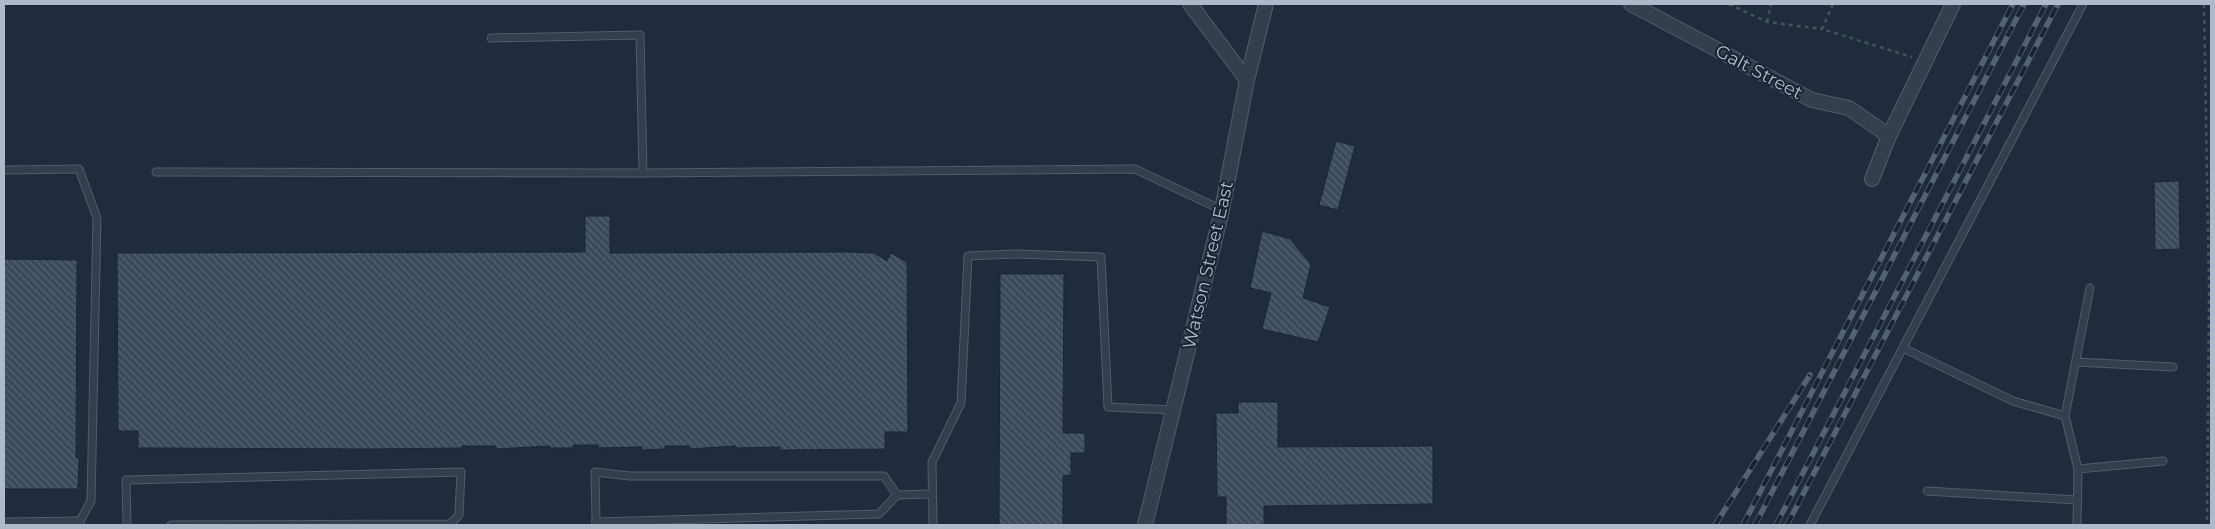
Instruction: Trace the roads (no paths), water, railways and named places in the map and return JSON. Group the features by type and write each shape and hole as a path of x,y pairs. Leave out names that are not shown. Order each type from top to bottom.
{"street":[{"path":"1190,4 1248,80"},
{"name":"Watson Street East","path":"1145,525 1222,210 1248,80 1266,4"},
{"name":"Galt Street","path":"1631,4 1812,100 1849,108 1888,136"},
{"path":"1872,179 1888,136 1953,4"}],"lane":[{"path":"1810,525 2083,4"},
{"path":"491,38 640,35 643,174"},
{"path":"4,170 79,169 97,218 90,501 80,523 4,522"},
{"path":"156,172 643,174 1135,169 1222,210"},
{"path":"933,525 932,462 961,402 968,256 1013,254 1101,257 1108,407 1173,410"},
{"path":"2077,525 2078,469 2065,416 2090,288"},
{"path":"1903,348 2013,401 2065,416"},
{"path":"2076,362 2173,367"},
{"path":"2078,469 2163,461"},
{"path":"127,525 126,480 461,472 459,515 450,524 171,525"},
{"path":"897,495 884,476 630,476 595,472 596,524 879,514 897,495 932,494"},
{"path":"1926,491 2077,500"}],"railway":[{"path":"1743,525 2013,4"},
{"path":"1755,525 2024,4"},
{"path":"1776,525 2046,4"},
{"path":"1787,525 2058,4"},
{"path":"1715,525 1810,375"}]}
